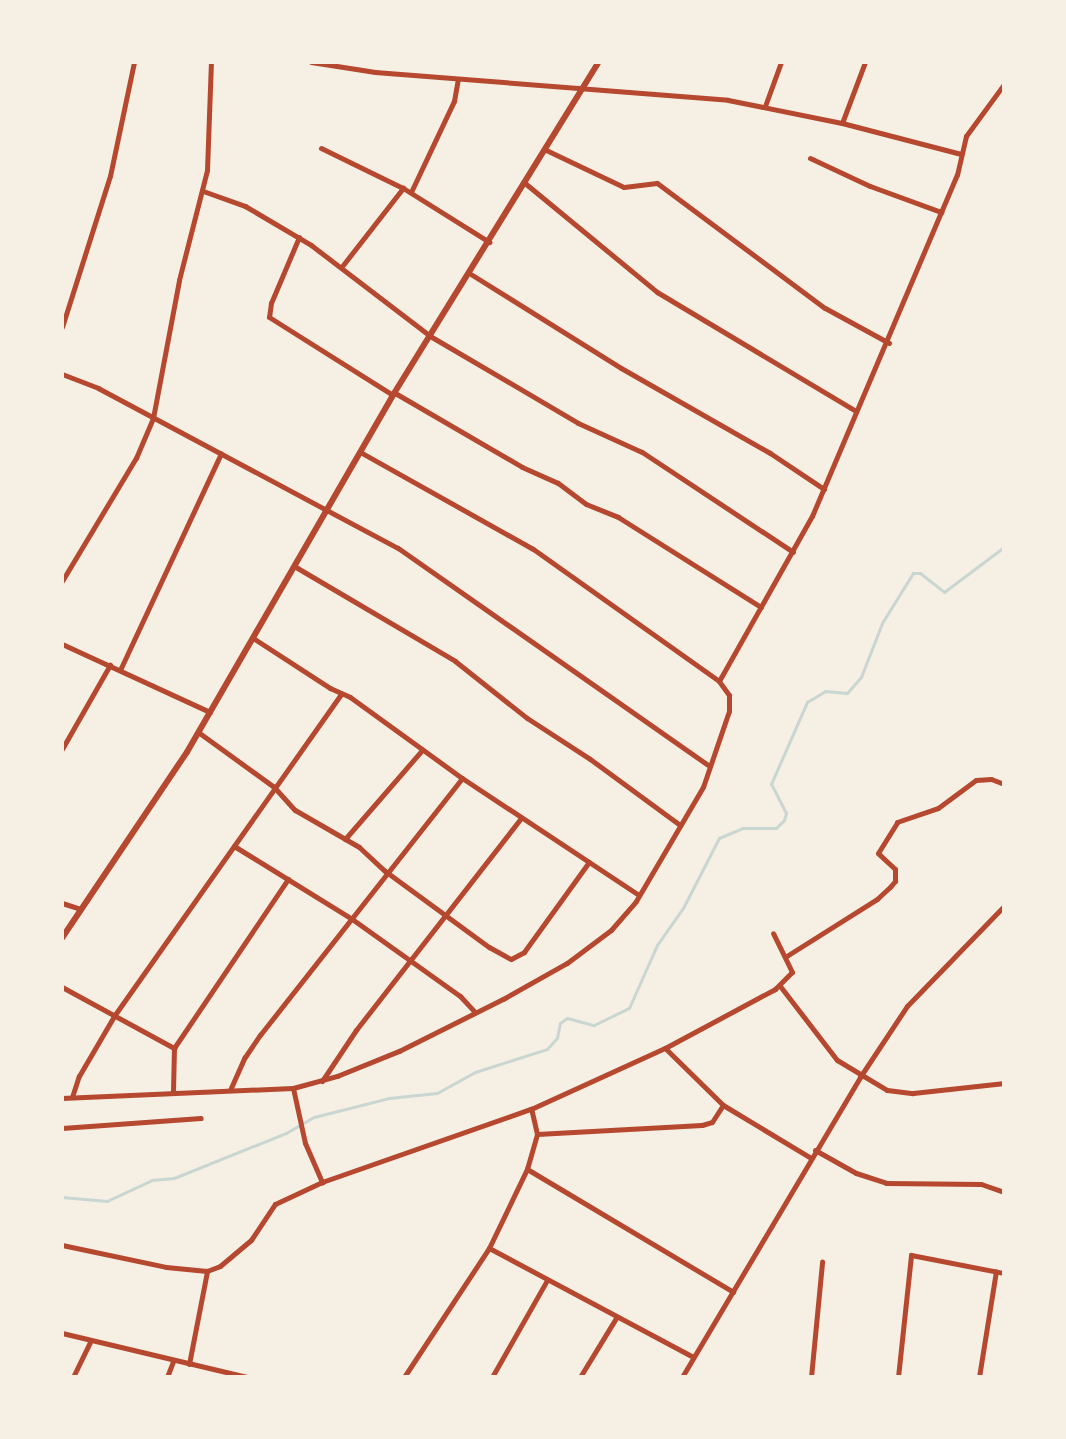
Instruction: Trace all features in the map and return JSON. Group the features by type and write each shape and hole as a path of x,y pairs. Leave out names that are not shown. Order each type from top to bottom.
{"street":[{"path":"62,327 110,176 134,62"},
{"path":"62,581 136,458 153,418 181,271 203,191 211,62"},
{"path":"311,62 458,79 657,92 765,106 961,154"},
{"path":"62,938 198,732 394,394 599,62"},
{"path":"765,106 781,62"},
{"path":"842,123 865,62"},
{"path":"410,192 454,101 458,79"},
{"path":"719,681 793,552 824,489 856,411 889,343 957,175 966,136 1004,84"},
{"path":"321,148 403,188 489,242"},
{"path":"546,150 624,187 657,183 825,308 889,343"},
{"path":"810,158 870,186 941,212"},
{"path":"526,184 657,292 856,411"},
{"path":"343,265 403,188"},
{"path":"203,191 245,206 299,237 343,265 430,336 578,423 642,452 793,552"},
{"path":"299,237 271,303 269,317 394,394 522,467 558,483 586,504 618,517 761,607"},
{"path":"469,273 621,368 770,453 824,489"},
{"path":"62,374 98,388 328,509 460,588 579,677 708,765"},
{"path":"62,1098 293,1088 322,1081 399,1051 593,945 624,916 639,895 703,787 729,711 729,695 719,681 533,549 360,452"},
{"path":"120,670 221,453"},
{"path":"294,566 461,664 527,718 590,759 680,825"},
{"path":"252,637 350,697 462,778 639,895"},
{"path":"62,644 210,712"},
{"path":"62,749 110,665"},
{"path":"72,1097 85,1064 114,1016 341,694"},
{"path":"198,732 276,790 295,810 345,839 489,947 515,959 589,862"},
{"path":"345,839 422,750"},
{"path":"230,1090 251,1047 352,919 385,871 462,778"},
{"path":"785,957 877,899 895,881 895,869 878,853 897,822 938,808 976,780 991,779 1004,784"},
{"path":"322,1081 356,1030 521,818"},
{"path":"234,846 352,919 454,992 475,1012"},
{"path":"173,1091 174,1048 288,879"},
{"path":"62,903 81,909"},
{"path":"682,1377 860,1077 922,987 1004,906"},
{"path":"62,1245 166,1267 207,1271 220,1266 242,1249 270,1208 322,1182 531,1109 665,1048 780,986 792,972 773,933"},
{"path":"780,986 831,1053 860,1077 900,1093 1004,1083"},
{"path":"62,987 174,1048"},
{"path":"665,1048 723,1105 811,1158"},
{"path":"293,1088 303,1131 322,1182"},
{"path":"537,1134 702,1125 712,1122 723,1105"},
{"path":"404,1377 489,1248 527,1169 537,1134 531,1109"},
{"path":"62,1128 201,1118"},
{"path":"815,1150 856,1173 886,1183 981,1184 1004,1192"},
{"path":"527,1169 733,1292"},
{"path":"489,1248 693,1357"},
{"path":"898,1377 911,1255 1004,1273"},
{"path":"811,1377 822,1262"},
{"path":"189,1364 207,1271"},
{"path":"979,1377 996,1271"},
{"path":"492,1377 547,1280"},
{"path":"580,1377 616,1318"},
{"path":"62,1333 247,1377"},
{"path":"73,1377 90,1342"},
{"path":"167,1377 173,1361"}],"waterway":[{"path":"62,1197 107,1201 152,1180 174,1178 286,1133 314,1117 389,1098 437,1093 475,1072 547,1049 557,1038 560,1023 567,1018 594,1025 629,1008 657,945 683,908 719,838 743,828 776,828 784,820 786,813 771,784 807,702 825,691 847,693 861,677 882,623 913,573 920,573 944,592 1004,547"}]}
